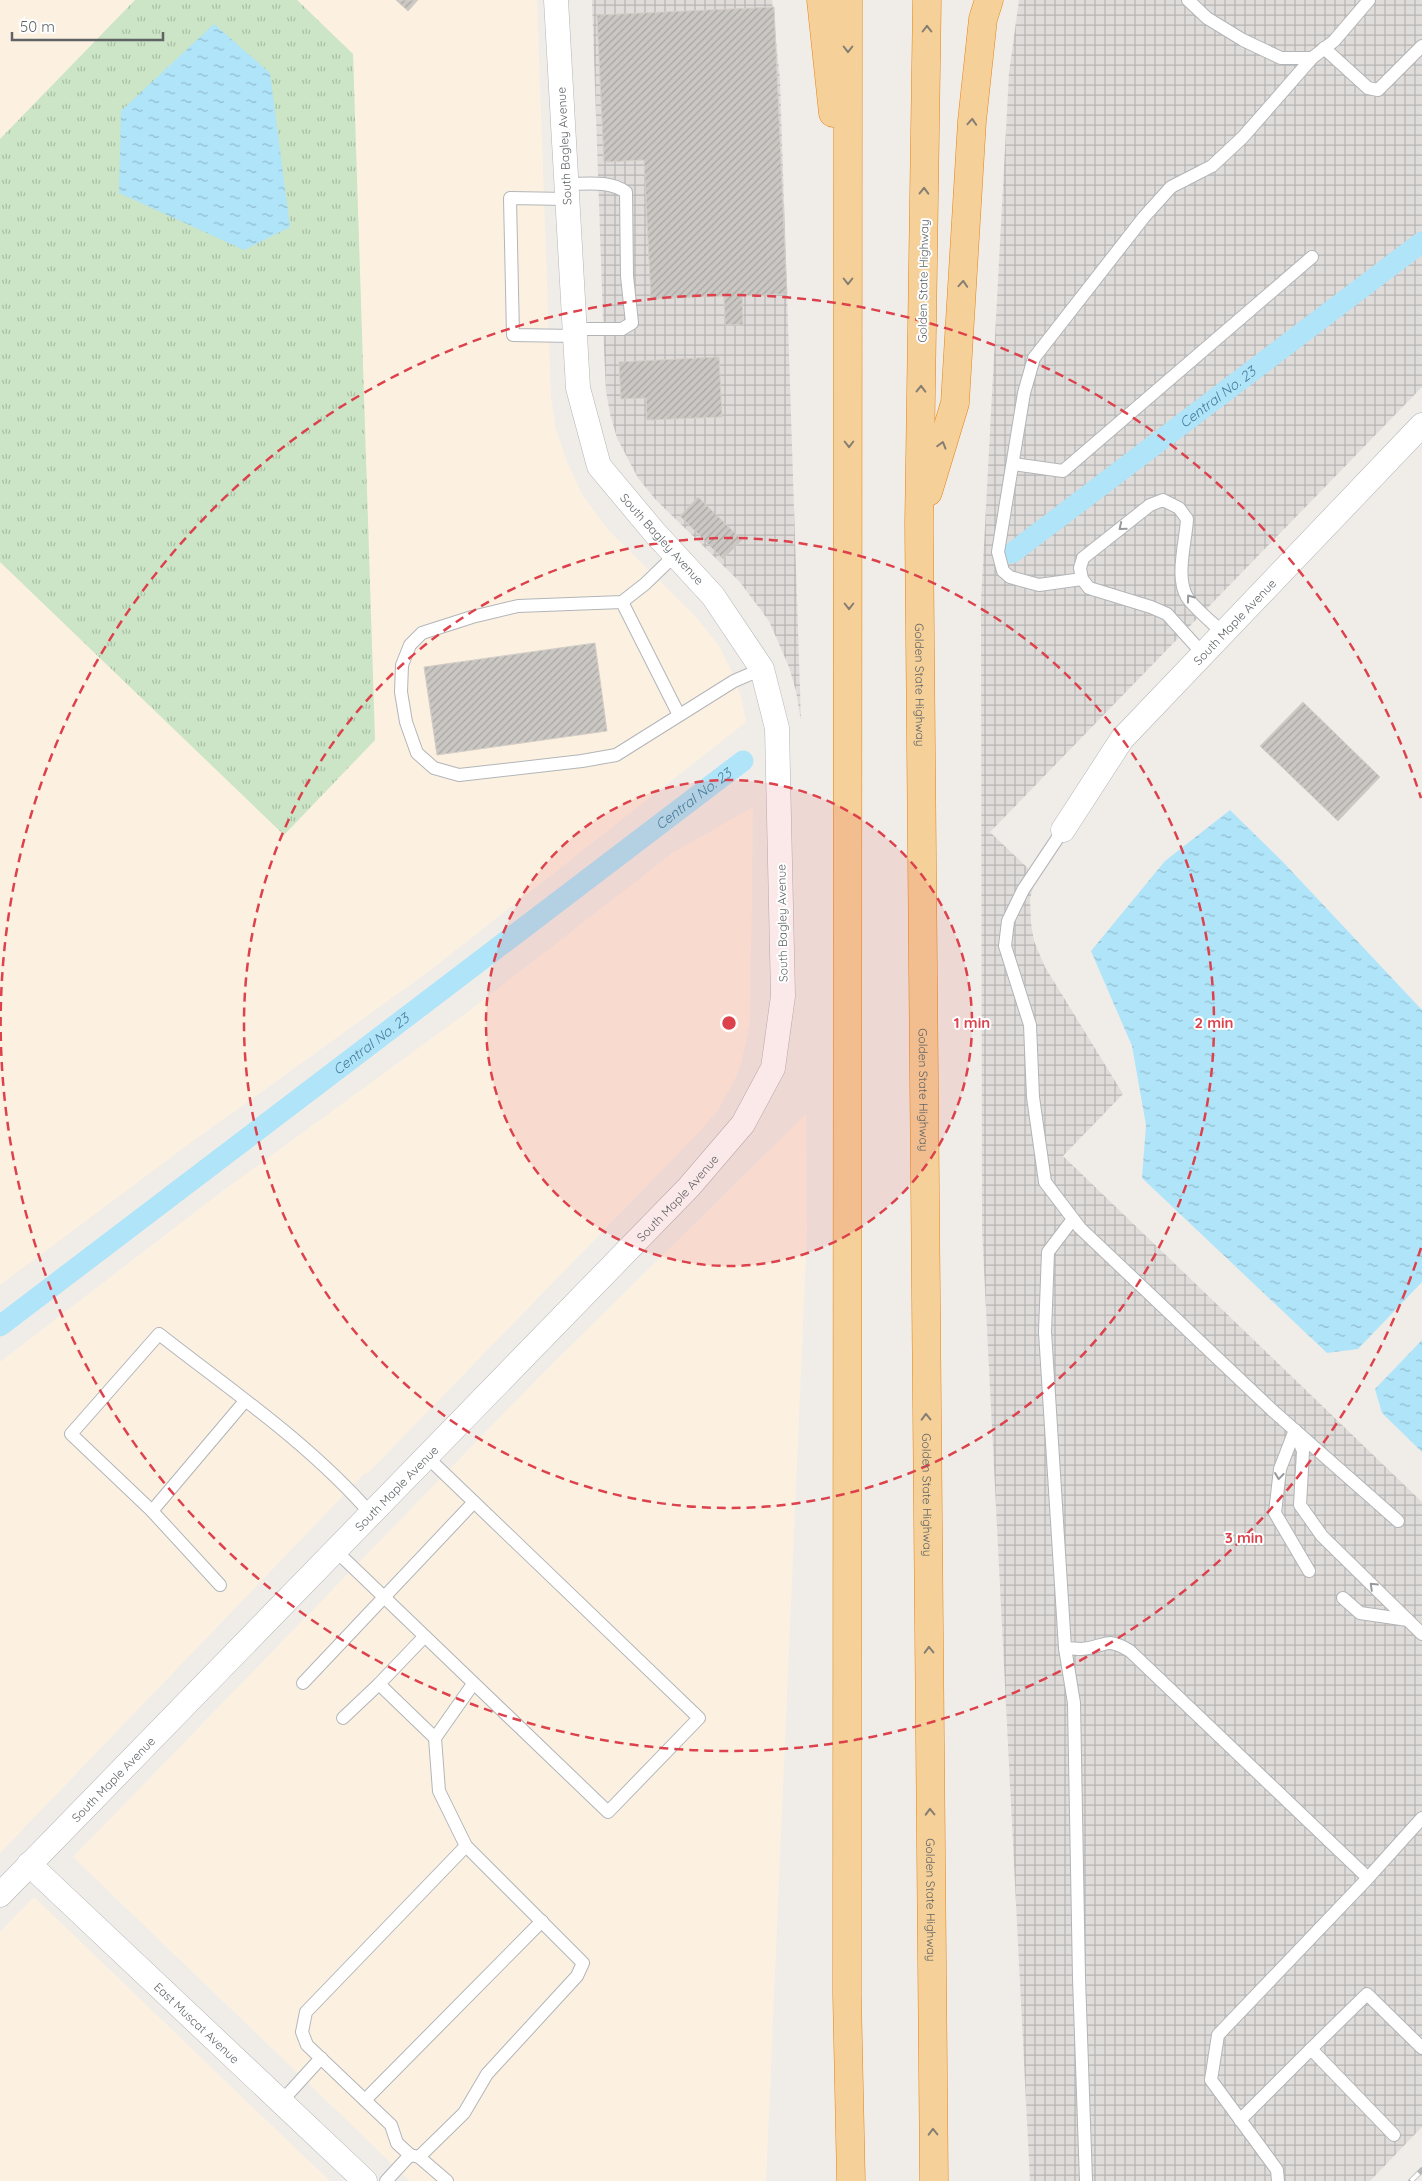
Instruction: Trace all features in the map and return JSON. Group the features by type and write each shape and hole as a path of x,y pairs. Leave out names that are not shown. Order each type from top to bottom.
{"highway":[{"path":"821,0 848,255"},
{"path":"848,0 847,1995 851,2181"},
{"name":"Golden State Highway","path":"927,0 919,525 934,2181"},
{"path":"919,525 955,403 972,120 983,19 989,0"}],"street":[{"name":"South Bagley Avenue","path":"556,0 578,388 599,466 713,596 762,669 777,728 783,996 773,1068"},
{"name":"South Maple Avenue","path":"1063,830 1122,739 1422,425"},
{"name":"South Maple Avenue","path":"0,1894 689,1187 743,1124 773,1068"},
{"name":"East Muscat Avenue","path":"29,1864 365,2181"}],"lane":[{"path":"1188,0 1207,18 1243,40 1281,58 1312,58"},
{"path":"1082,579 1039,585 1010,577 1003,571 998,552 1024,393 1034,358 1144,218 1171,188 1212,166 1243,137 1312,58 1334,41 1369,0"},
{"path":"1324,48 1368,88 1378,90 1422,46"},
{"path":"609,184 616,185 626,192 627,276 632,323 622,329 575,333 513,335 510,198 567,192 609,184"},
{"path":"1013,464 1063,471 1312,257"},
{"path":"1203,654 1167,614 1135,601 1089,588 1082,579 1080,568 1083,558 1150,505 1163,500 1179,508 1187,519 1182,556 1182,583 1187,597 1223,633"},
{"path":"675,554 645,584 622,602 518,606 472,617 422,633 410,645 402,665 401,674 401,692 406,722 417,753 434,768 459,775 582,761 616,755 734,682 762,669"},
{"path":"622,602 679,715"},
{"path":"1063,830 1024,890 1008,921 1006,946 1030,1025 1034,1096 1045,1182 1080,1228 1295,1430 1398,1522"},
{"path":"1074,1219 1048,1252 1045,1332 1065,1648 1074,1703 1079,1978 1086,2181"},
{"path":"220,1585 152,1511 71,1434 159,1334 291,1437 354,1494 370,1514"},
{"path":"152,1511 245,1401"},
{"path":"1295,1430 1280,1469 1275,1513 1309,1571"},
{"path":"1295,1430 1303,1451 1300,1505 1322,1536 1422,1634"},
{"path":"335,1550 608,1812 699,1718 426,1456"},
{"path":"303,1683 474,1502"},
{"path":"1343,1598 1360,1613 1408,1620"},
{"path":"344,1718 424,1637"},
{"path":"1065,1648 1082,1649 1108,1642 1120,1644 1130,1651 1368,1878"},
{"path":"379,1684 435,1738"},
{"path":"386,2181 464,2113 487,2074 582,1970 584,1963 466,1846 439,1791 435,1738 473,1684"},
{"path":"1278,2181 1277,2170 1210,2080 1218,2035 1368,1878 1422,1818"},
{"path":"447,2181 397,2143 391,2125 307,2045 302,2032 306,2012 466,1846"},
{"path":"364,2100 542,1921"},
{"path":"1240,2120 1367,1994 1422,2048"},
{"path":"1311,2049 1394,2135"},
{"path":"281,2102 321,2058"}],"shaded area":[{"path":"0,0 135,0 0,139"},
{"path":"297,0 537,0 551,397 556,430 567,462 582,494 609,531 695,616 719,646 732,672 741,697 746,722 428,972 182,1149 0,1285 0,562 284,834 375,740 353,54"},
{"path":"592,0 772,0 780,79 801,721 796,691 789,667 769,621 739,581 656,500 638,478 617,438 610,414 606,391 604,349"},
{"path":"1019,0 1422,0 1422,387 990,832 1036,876 1030,899 1034,941 1045,967 1123,1094 1063,1156 1422,1502 1422,2127 1370,2181 1030,2181 982,1230 981,601 1009,73"},
{"path":"753,807 750,1023 741,1064 718,1110 701,1130 367,1474 365,1473 0,1853 0,1362 216,1196 469,1011 674,852"},
{"path":"806,1114 807,1230 766,2181 410,2181 73,1857 539,1377"},
{"path":"34,1897 330,2181 0,2181 0,1932"}],"green space":[{"path":"135,0 297,0 353,54 375,740 284,835 0,562 0,139"}],"water":[{"path":"214,24 270,73 290,227 244,250 119,193 121,111"},
{"path":"1230,810 1282,861 1422,1010 1422,1282 1358,1349 1327,1353 1142,1178 1146,1125 1132,1046 1091,951 1165,861"},
{"path":"1422,1340 1422,1452 1382,1413 1375,1389"}],"building":[{"path":"396,0 418,0 408,11"},
{"path":"774,7 787,294 742,296 743,325 725,325 724,296 651,299 644,160 604,162 597,15"},
{"path":"719,357 722,417 647,420 646,398 621,399 619,362"},
{"path":"698,497 742,540 723,559 680,516"},
{"path":"595,643 607,731 437,755 424,667"},
{"path":"1303,702 1380,777 1338,821 1260,746"}],"waterway":[{"name":"Central No. 23","path":"1012,553 1422,242"},
{"name":"Central No. 23","path":"0,1326 743,761"}],"railway":[{"path":"1411,2181 1422,2170"}]}
